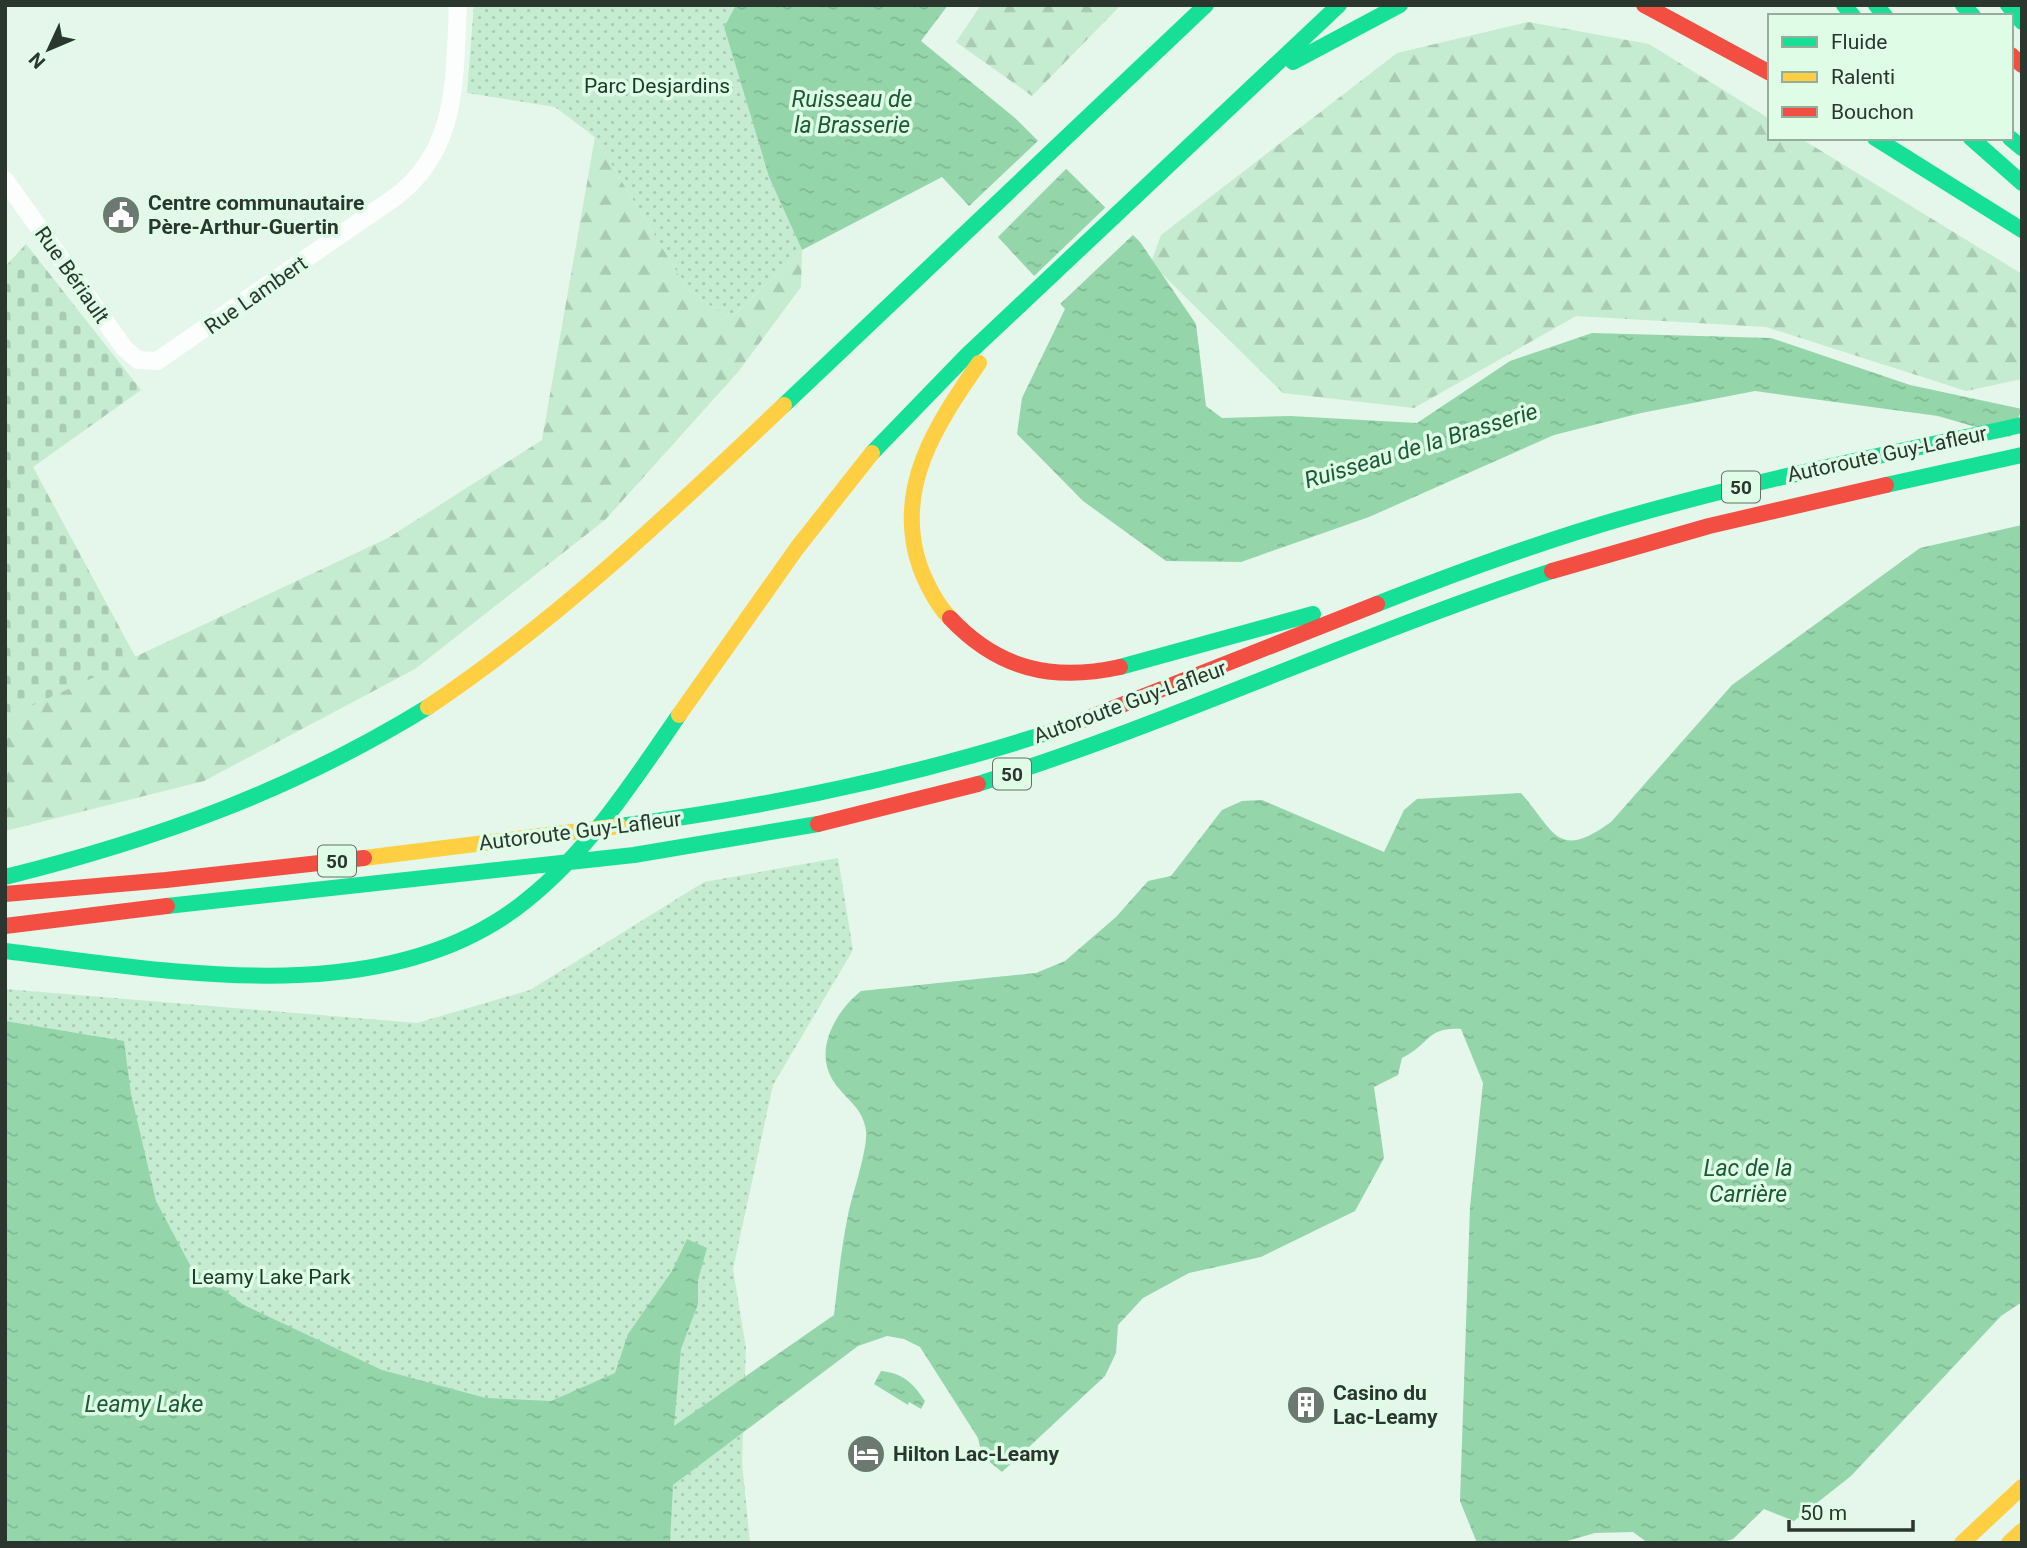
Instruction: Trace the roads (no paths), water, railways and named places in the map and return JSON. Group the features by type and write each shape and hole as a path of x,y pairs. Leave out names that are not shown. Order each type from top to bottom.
{"main road":[{"path":"5,877 131,844 254,800 337,760 448,695 517,644 634,546 1201,11 1214,5"},
{"path":"5,951 197,970 367,970 406,962 468,939 519,908 552,879 610,812 782,568 840,492 891,433 1009,316 1339,5"},
{"path":"1256,83 1400,5"},
{"path":"1644,5 1699,32 1768,72"},
{"path":"2008,5 2022,22"},
{"path":"1878,140 2022,230"},
{"path":"1973,140 2022,183"},
{"path":"1009,316 927,445 916,477 911,508 914,549 928,590 960,631 994,656 1041,672 1072,674 1105,670 1465,571"},
{"name":"Autoroute Guy-Lafleur","path":"5,894 107,888 612,828 716,814 838,790 958,761 1099,716 1465,571 1582,530 1670,505 2022,425"},
{"name":"Autoroute Guy-Lafleur","path":"5,926 647,853 779,832 894,807 1096,748 1474,599 1607,553 1721,522 2022,455"},
{"path":"1962,1543 2022,1487"},
{"path":"2009,1543 2022,1531"}],"street":[{"name":"Rue Lambert","path":"146,361 165,357 241,306 394,198 420,176 439,147 448,116 458,5"},
{"name":"Rue Bériault","path":"5,180 124,348 138,360 146,361"}],"water":[{"name":"Ruisseau de la Brasserie","path":"736,5 948,5 921,41 1015,118 1140,242 1196,324 1206,406 1222,418 1290,416 1417,423 1510,361 1592,333 1771,338 1910,385 2022,409 2010,437 1938,416 1755,391 1641,413 1554,435 1369,517 1241,562 1166,561 1083,501 1017,434 1022,398 1065,309 942,177 802,250 769,177 724,27"},
{"name":"Lac de la Carrière","path":"2022,525 2022,1302 2001,1316 1851,1476 1794,1521 1764,1509 1733,1539 1720,1543 1648,1543 1633,1532 1595,1533 1560,1543 1477,1543 1460,1501 1470,1207 1483,1083 1461,1029 1450,1029 1435,1034 1402,1058 1398,1075 1374,1087 1384,1158 1355,1211 1261,1257 1189,1273 1143,1298 1118,1325 1116,1353 1105,1376 1002,1472 982,1456 978,1438 920,1347 904,1339 887,1336 858,1346 673,1485 670,1543 5,1543 5,1021 124,1041 131,1094 156,1201 190,1265 244,1305 382,1370 486,1398 551,1401 615,1373 628,1334 672,1271 687,1239 707,1248 698,1280 698,1304 681,1349 674,1426 834,1315 846,1227 866,1131 861,1115 832,1079 827,1067 827,1043 844,1008 861,991 1036,973 1065,961 1116,917 1148,881 1171,876 1222,810 1242,801 1262,800 1384,852 1404,810 1417,799 1521,793 1558,837 1568,840 1593,834 1611,822 1732,685 1920,548"},
{"path":"881,1371 895,1374 912,1384 925,1401 921,1409 909,1402 908,1405 874,1384"}],"place":[{"name":"Centre communautaire Père-Arthur-Guertin","path":"121,215"},
{"name":"Casino du Lac-Leamy","path":"1306,1405"},
{"name":"Hilton Lac-Leamy","path":"866,1454"}],"park label":[{"name":"Parc Desjardins","path":"657,86"},
{"name":"Leamy Lake Park","path":"271,1277"}],"water label":[{"name":"Leamy Lake","path":"144,1404"}]}
